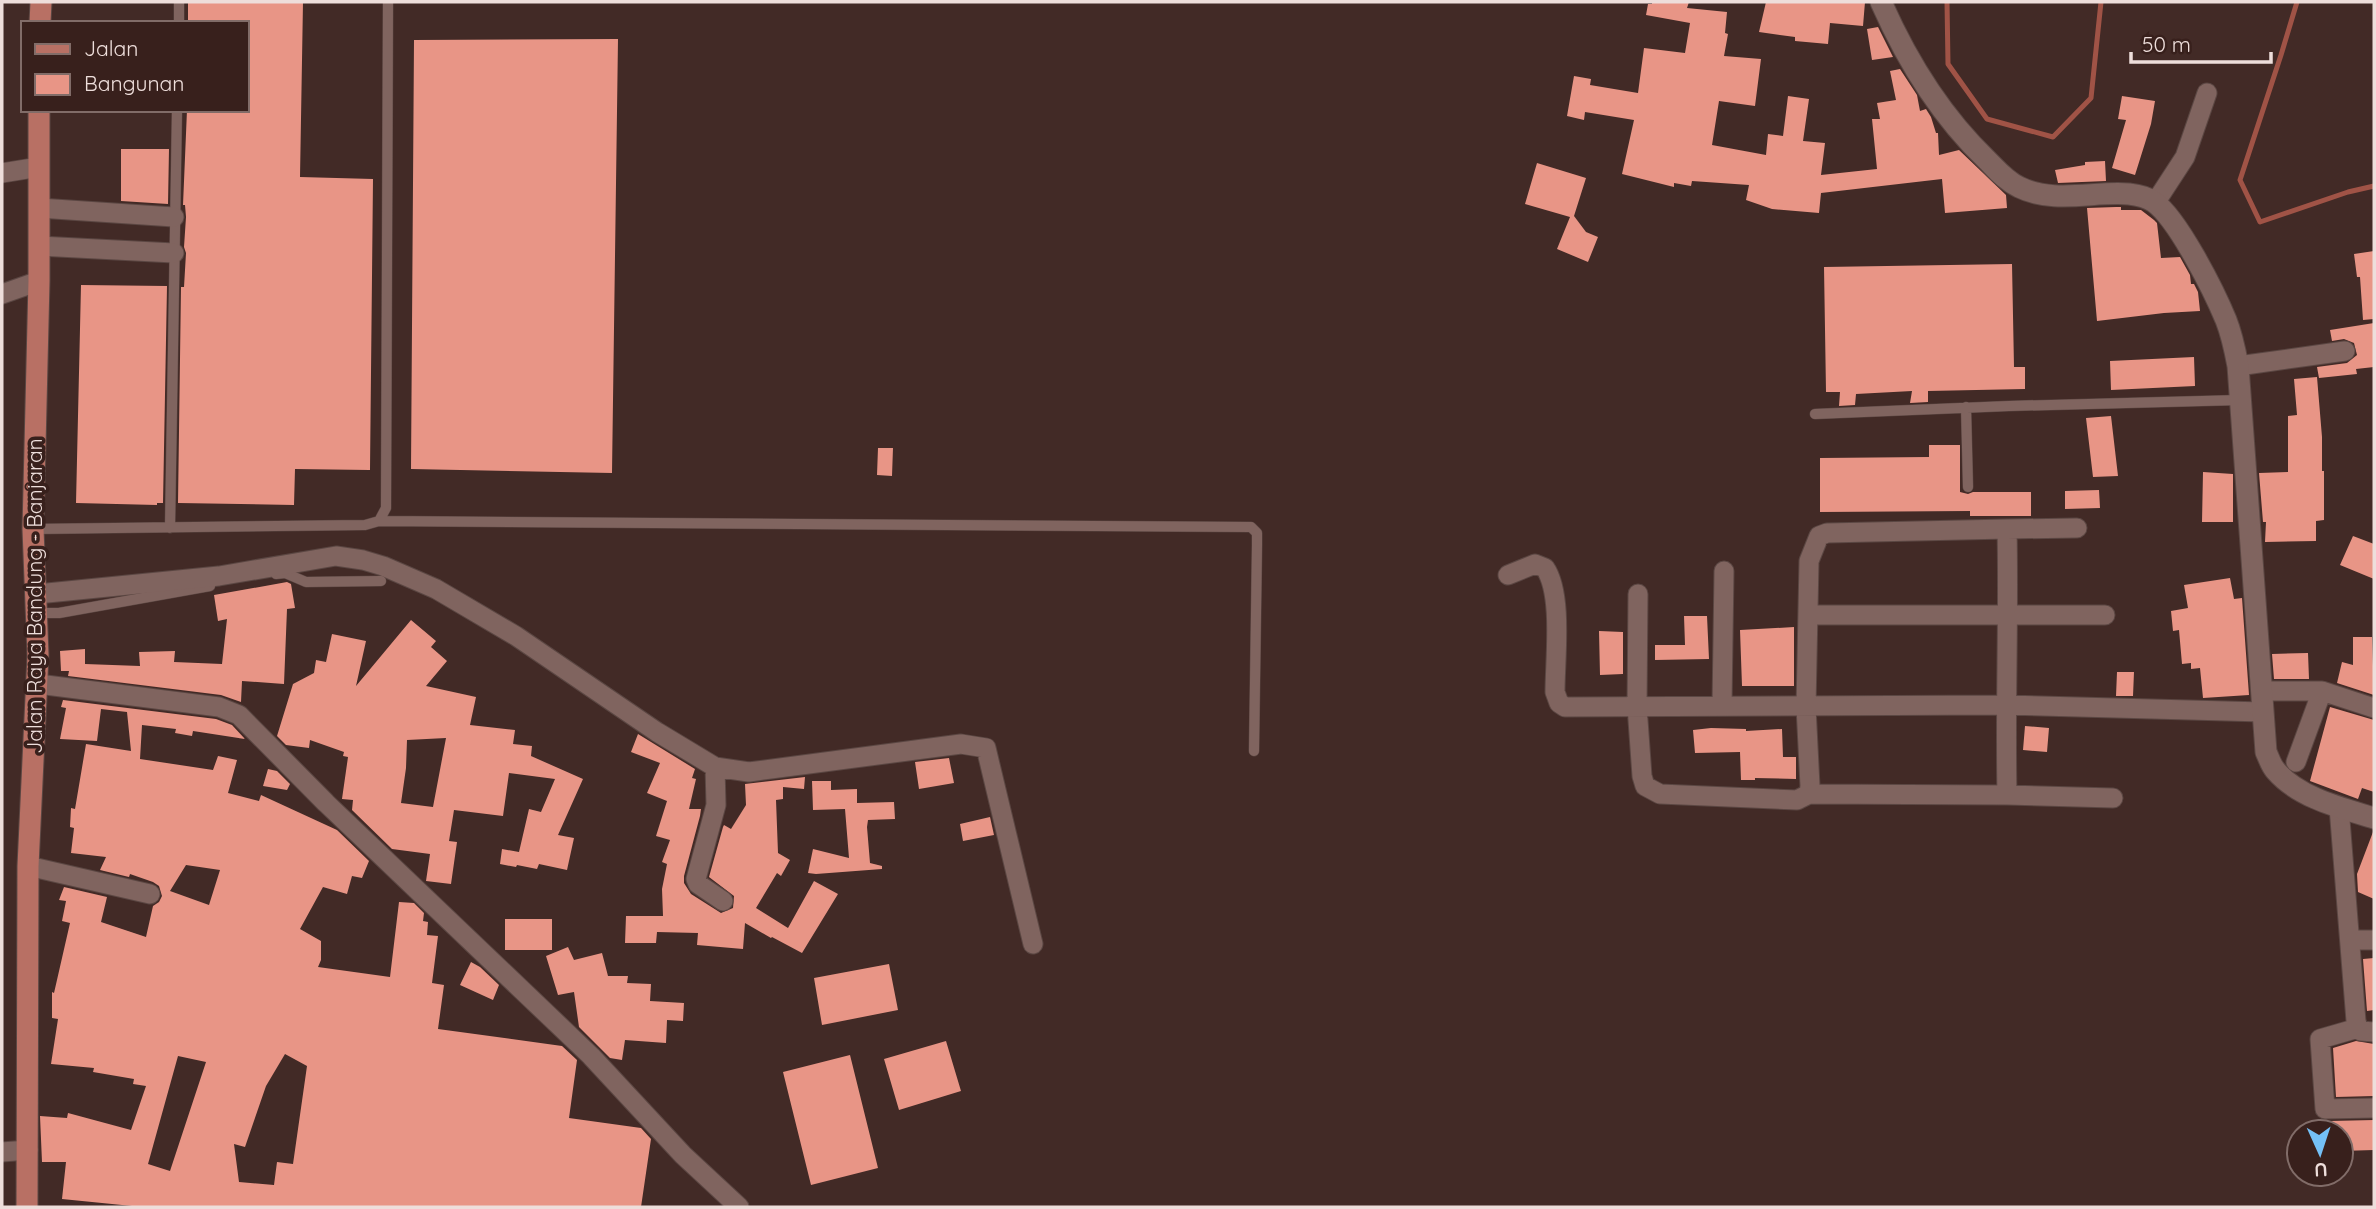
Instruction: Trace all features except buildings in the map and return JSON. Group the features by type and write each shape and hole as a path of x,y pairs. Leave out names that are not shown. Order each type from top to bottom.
{"main road":[{"path":"40,21 41,2"},
{"name":"Jalan Raya Bandung - Banjaran","path":"27,1207 28,866 38,684 33,529 39,208 20,171 38,112"}],"street":[{"path":"1881,2 1897,38 1923,83 1950,120 2006,178 2019,187 2051,195 2129,194 2144,197 2167,214 2180,234 2216,299 2233,341 2238,366 2266,752 2274,769 2287,782 2340,807 2374,818"},
{"path":"2155,203 2185,157 2207,93"},
{"path":"39,208 174,217"},
{"path":"39,246 174,253"},
{"path":"2,294 39,281"},
{"path":"2238,366 2345,351"},
{"path":"1809,794 1806,707 1810,615 1809,561 1817,539 1824,533 2077,528"},
{"path":"2007,529 2007,795"},
{"path":"37,608 336,556 383,566 436,589 516,636 657,732 715,767 749,772 961,744 986,748 1033,944"},
{"path":"1508,575 1535,564 1545,568 1550,575 1555,594 1555,692 1559,703 1570,708 2262,701 2322,691 2374,708"},
{"path":"1722,705 1724,571"},
{"path":"1638,594 1637,706 1642,776 1645,786 1652,791 1660,794 1797,800 1809,794 2113,798"},
{"path":"1810,615 2105,615"},
{"path":"38,684 219,707 239,715 326,803 591,1056 683,1155 738,1207"},
{"path":"2296,762 2322,691"},
{"path":"715,767 716,805 696,879 698,884 723,901"},
{"path":"2340,807 2350,940 2366,1030 2320,1039 2325,1109 2374,1108"},
{"path":"28,866 150,894"},
{"path":"2350,940 2374,940"},
{"path":"2,1152 28,1150"}],"lane":[{"path":"179,2 179,21"},
{"path":"379,521 386,508 388,2"},
{"path":"170,528 177,112"},
{"path":"1815,414 2241,400"},
{"path":"1966,407 1968,487"},
{"path":"33,529 366,525 379,521 1251,527 1257,533 1254,751"},
{"path":"37,608 59,613 277,573 285,573 306,582 381,582"}],"waterway":[{"path":"1947,2 1948,64 1987,119 2053,137 2091,98 2101,2"},
{"path":"2297,2 2240,180 2260,222 2348,192 2374,186"}]}
